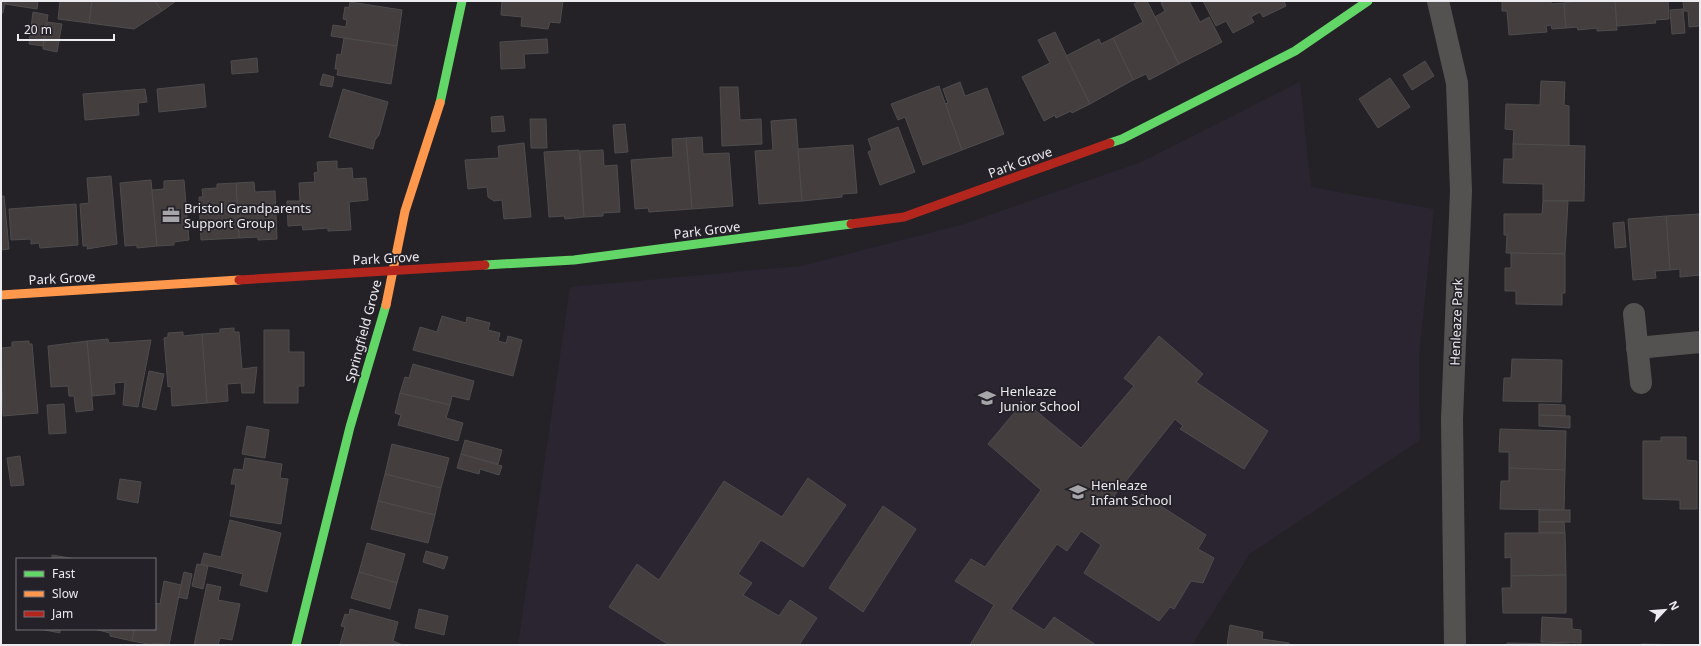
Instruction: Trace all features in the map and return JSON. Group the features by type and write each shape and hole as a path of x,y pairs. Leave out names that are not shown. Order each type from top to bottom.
{"street":[{"name":"Springfield Grove","path":"296,645 350,427 384,312 405,211 439,108 462,1"},
{"name":"Park Grove","path":"1,295 574,260 904,217 1122,139 1294,51 1368,1"},
{"name":"Henleaze Park","path":"1438,1 1457,83 1462,191 1452,418 1455,645"},
{"path":"1634,314 1641,383"},
{"path":"1637,348 1700,342"}],"shaded area":[{"name":"Henleaze Junior School","path":"1300,82 1311,187 1434,209 1419,357 1420,440 1250,554 1192,645 518,645 570,287 801,266 964,224 1141,162"}],"building":[{"path":"1,1 5,1 3,13 1,13"},
{"path":"5,1 38,1 37,9 5,4"},
{"path":"60,1 92,1 89,23 58,19"},
{"path":"92,1 155,1 162,11 134,29 89,23"},
{"path":"155,1 176,1 162,11"},
{"path":"502,1 563,1 560,23 550,22 548,29 521,26 522,17 501,15"},
{"path":"1140,1 1147,1 1179,64 1149,80 1146,74 1133,80 1113,38 1143,22 1134,4"},
{"path":"1165,1 1189,1 1200,22 1209,17 1222,42 1179,64 1155,17 1165,11 1161,3"},
{"path":"1203,1 1284,1 1286,6 1263,17 1260,12 1251,17 1254,22 1233,33 1226,21 1216,26"},
{"path":"1502,1 1551,1 1551,4 1564,3 1566,28 1552,29 1551,25 1546,26 1547,32 1509,35 1507,11 1502,11"},
{"path":"1576,1 1615,1 1617,30 1597,31 1597,28 1578,30 1577,27 1566,28 1564,3"},
{"path":"1615,1 1668,1 1669,19 1655,20 1656,23 1617,26"},
{"path":"1683,1 1700,1 1700,26 1689,27 1688,11 1684,11"},
{"path":"350,2 402,10 397,46 331,36 333,25 346,27 347,20 343,19 345,7 349,8"},
{"path":"1683,9 1685,33 1672,34 1670,10"},
{"path":"33,12 48,15 43,46 29,44"},
{"path":"47,22 62,24 57,52 43,49"},
{"path":"1055,32 1090,104 1072,113 1071,111 1056,118 1055,115 1044,121 1022,77 1050,63 1038,40"},
{"path":"344,38 397,46 391,84 337,75 338,69 335,69 337,54 341,55"},
{"path":"1113,38 1133,80 1090,104 1066,56 1099,39 1101,44"},
{"path":"547,39 548,53 524,54 525,68 501,69 500,42"},
{"path":"257,58 258,72 232,74 231,61"},
{"path":"1425,61 1434,76 1412,90 1403,75"},
{"path":"323,74 334,77 332,87 320,85"},
{"path":"1390,78 1410,107 1378,128 1359,99"},
{"path":"1541,81 1565,82 1564,105 1569,106 1569,146 1513,144 1514,130 1505,129 1506,104 1540,105"},
{"path":"960,82 965,96 987,88 1004,134 962,150 945,104 948,103 943,89"},
{"path":"204,84 206,107 159,112 157,89"},
{"path":"939,86 962,150 923,165 905,117 898,120 891,104"},
{"path":"720,87 738,87 740,120 761,119 762,144 722,146"},
{"path":"145,89 147,102 138,103 139,115 85,120 83,94"},
{"path":"343,89 388,102 379,135 375,140 373,149 329,137"},
{"path":"503,116 505,131 492,132 491,117"},
{"path":"530,119 546,119 547,148 531,148"},
{"path":"796,119 802,201 759,204 755,151 773,150 771,121"},
{"path":"625,124 628,152 615,153 613,125"},
{"path":"898,127 915,172 880,185 868,152 872,150 868,139"},
{"path":"702,137 703,154 729,153 733,206 692,209 686,138"},
{"path":"686,138 692,209 649,212 648,208 635,209 631,160 673,157 672,139"},
{"path":"524,143 531,217 504,219 502,200 494,201 488,197 487,187 468,189 465,160 499,158 498,146"},
{"path":"1513,144 1585,146 1584,201 1543,201 1543,184 1503,183 1504,159 1513,159"},
{"path":"853,145 857,193 842,194 842,197 802,201 798,149"},
{"path":"579,150 584,217 565,219 564,216 549,217 544,152"},
{"path":"603,150 604,166 617,165 620,212 603,213 603,216 584,217 580,151"},
{"path":"337,161 337,169 352,168 353,179 366,178 368,200 349,202 351,230 328,231 328,228 303,230 302,225 288,226 287,201 300,201 299,183 315,182 314,173 318,172 317,162"},
{"path":"111,176 117,244 87,249 88,246 83,246 80,204 89,203 87,178"},
{"path":"151,180 157,246 137,248 137,245 125,246 120,183"},
{"name":"Bristol Grandparents Support Group","path":"184,180 189,240 174,242 174,245 157,246 152,190 164,189 164,181"},
{"path":"254,182 255,192 275,191 277,239 258,240 258,237 239,238 236,183"},
{"path":"236,183 239,238 201,240 199,197 203,197 202,189 217,188 217,184"},
{"path":"1,196 4,196 9,249 1,250"},
{"path":"1543,201 1568,201 1565,254 1506,253 1507,235 1504,235 1504,214 1542,214"},
{"path":"76,204 78,245 40,248 39,243 31,244 31,239 11,240 9,209"},
{"path":"1700,214 1700,275 1680,277 1680,269 1670,270 1666,216"},
{"path":"1666,216 1670,270 1655,271 1656,278 1633,280 1628,219"},
{"path":"1624,222 1626,247 1615,248 1613,223"},
{"path":"1511,253 1565,254 1565,293 1562,293 1562,305 1516,304 1516,291 1505,291 1505,268 1511,268"},
{"path":"442,316 466,323 467,317 490,323 488,330 500,333 498,341 506,343 508,336 522,340 513,376 413,350 420,327 437,332"},
{"path":"234,328 234,332 239,332 242,369 257,367 254,393 242,393 241,383 227,384 228,401 207,403 202,334 220,333 220,329"},
{"path":"264,330 289,330 289,352 304,352 304,386 298,386 298,403 264,403"},
{"path":"183,332 183,336 202,334 207,403 172,406 171,386 168,387 164,338 168,337 168,333"},
{"name":"Henleaze Infant School","path":"1159,336 1203,374 1196,382 1268,431 1244,469 1180,429 1183,426 1175,419 1114,496 1132,508 1142,494 1206,535 1198,549 1214,558 1203,583 1191,581 1174,609 1170,607 1159,621 1084,573 1101,545 1081,531 1067,551 1057,544 1011,609 1044,630 1054,617 1096,645 970,645 994,605 955,581 971,559 985,567 1041,490 988,444 1024,401 1081,448 1134,386 1124,378"},
{"path":"108,339 109,343 151,340 138,407 123,405 125,382 114,383 115,394 92,396 87,341"},
{"path":"29,341 29,344 32,344 38,413 3,416 1,348 12,347 12,342"},
{"path":"87,341 93,410 76,412 74,396 69,396 68,386 51,387 48,346"},
{"path":"1512,359 1562,360 1561,402 1503,401 1504,378 1511,378"},
{"path":"413,364 474,381 469,400 452,396 450,405 400,393 405,377 409,378"},
{"path":"149,371 164,374 156,410 142,407"},
{"path":"400,393 450,405 446,418 463,423 458,441 398,425 401,415 395,413"},
{"path":"64,404 66,433 49,434 47,405"},
{"path":"1539,404 1565,405 1565,416 1539,415"},
{"path":"1539,415 1570,416 1570,428 1539,426"},
{"path":"247,426 269,430 265,458 242,454"},
{"path":"1500,429 1566,431 1565,470 1509,468 1509,452 1499,452"},
{"path":"1661,437 1686,437 1686,460 1697,461 1697,509 1680,509 1680,500 1643,499 1643,441 1661,441"},
{"path":"465,440 502,450 498,464 461,454"},
{"path":"392,444 449,458 441,488 385,474"},
{"path":"461,454 502,466 499,475 480,469 479,474 457,468"},
{"path":"20,456 24,485 11,486 7,458"},
{"path":"245,458 282,464 280,478 288,479 281,524 230,516 236,484 231,484 234,469 243,470"},
{"path":"1509,468 1565,470 1564,510 1500,509 1501,481 1509,481"},
{"path":"385,474 441,488 435,515 378,501"},
{"path":"808,478 846,505 803,567 761,540 738,574 752,583 743,595 779,616 790,600 817,618 799,645 669,645 609,607 637,564 659,580 724,481 782,517"},
{"path":"120,479 141,482 138,503 117,499"},
{"path":"378,501 435,515 428,543 371,529"},
{"path":"883,506 916,529 863,612 829,588"},
{"path":"1539,510 1570,510 1570,522 1539,522"},
{"path":"230,520 281,533 267,592 240,585 243,574 201,564 204,553 221,557"},
{"path":"1539,522 1564,522 1565,533 1539,533"},
{"path":"1505,533 1565,533 1566,575 1511,576 1511,557 1505,558"},
{"path":"367,543 405,554 397,583 359,572"},
{"path":"426,551 448,557 444,569 423,562"},
{"path":"52,555 70,558 52,558"},
{"path":"197,564 208,566 203,589 192,586"},
{"path":"184,572 192,574 187,599 178,597"},
{"path":"359,572 397,583 390,609 351,598"},
{"path":"1566,575 1566,613 1503,613 1502,588 1511,588 1511,576"},
{"path":"164,581 181,585 169,645 153,643 153,645 132,641 134,630 156,630 156,603 160,604"},
{"path":"207,584 221,587 218,600 240,604 232,640 220,638 218,645 194,645"},
{"path":"350,609 398,622 393,641 403,645 340,644 345,627 341,626 345,614 349,615"},
{"path":"419,609 448,616 444,635 415,628"},
{"path":"1542,617 1572,619 1572,629 1581,630 1581,643 1541,642"},
{"path":"1230,625 1263,632 1262,639 1289,643 1289,645 1227,645"},
{"path":"45,630 60,630 60,633"},
{"path":"98,630 134,630 132,641 110,636 110,633"},
{"path":"1507,643 1569,644 1569,645 1507,645"},
{"path":"1641,644 1696,645 1641,645"}],"traffic: fast":[{"path":"440,103 462,1"},
{"path":"1110,143 1122,139 1295,51 1368,1"},
{"path":"485,265 574,260 851,224"},
{"path":"296,645 350,427 386,305"}],"traffic: slow":[{"path":"386,305 405,211 440,103"},
{"path":"1,295 239,280"}],"traffic: jam":[{"path":"851,224 904,217 1110,143"},
{"path":"239,280 485,265"}],"place":[{"name":"Bristol Grandparents Support Group","path":"171,215"},
{"name":"Henleaze Junior School","path":"987,398"},
{"name":"Henleaze Infant School","path":"1078,492"}]}
